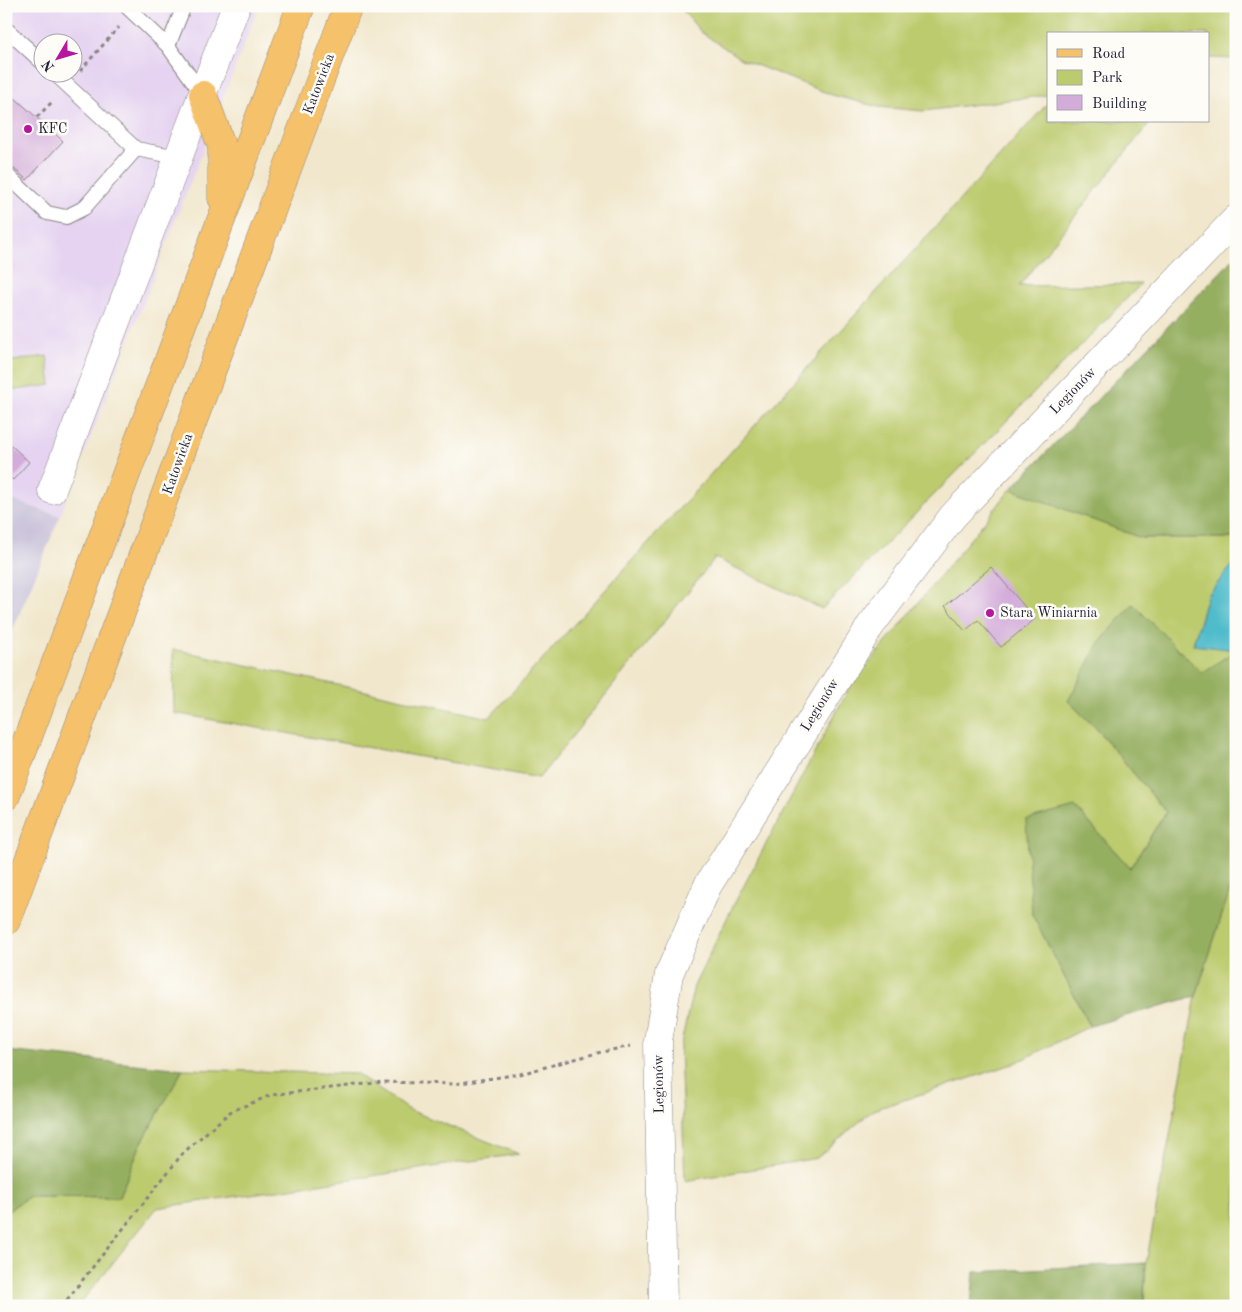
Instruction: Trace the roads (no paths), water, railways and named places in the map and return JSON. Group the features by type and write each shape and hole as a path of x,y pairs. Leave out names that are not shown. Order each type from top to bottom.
{"main road":[{"path":"6,796 301,6"},
{"name":"Katowicka","path":"6,922 348,6"},
{"path":"203,95 222,147 222,216"}],"street":[{"path":"52,490 236,6"},
{"name":"Legionów","path":"663,1306 658,1041 669,974 708,885 871,625 953,516 1236,219"}],"lane":[{"path":"168,46 184,6"},
{"path":"129,9 168,46 203,95"},
{"path":"6,29 32,53"},
{"path":"64,82 136,149 178,158"},
{"path":"6,174 47,212 66,217 84,208 136,149"}],"water":[{"path":"1236,561 1236,650 1193,645 1207,596"}],"place":[{"name":"KFC","path":"28,129"},
{"name":"Stara Winiarnia","path":"990,613"}]}
